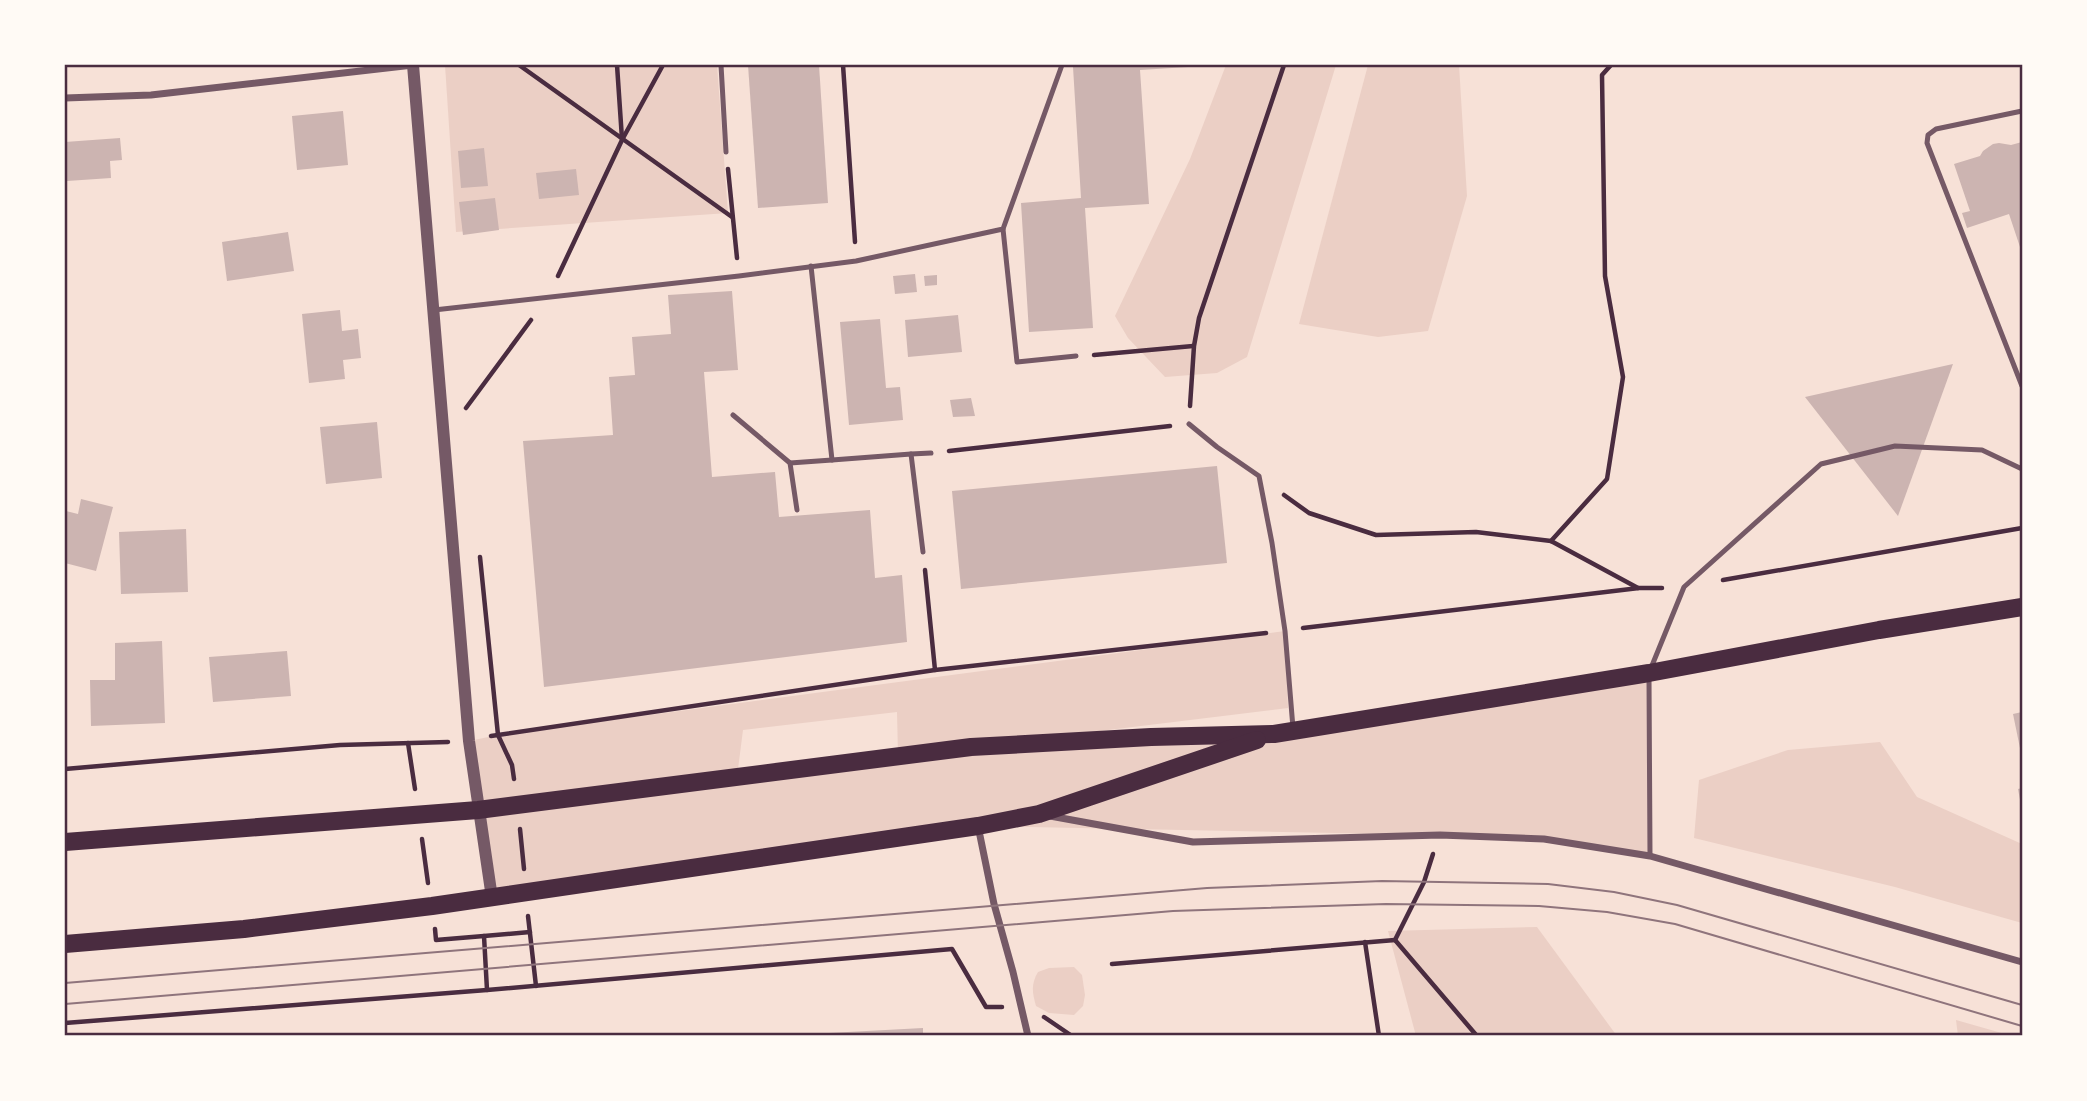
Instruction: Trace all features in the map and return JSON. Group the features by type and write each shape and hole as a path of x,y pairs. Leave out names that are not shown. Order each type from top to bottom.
{"main road":[{"path":"65,842 478,810 971,747 1151,737 1274,734 1649,673 2022,607"},
{"path":"65,944 244,929 432,906 978,826 1039,814 1274,734"}],"street":[{"path":"65,98 151,95 413,65 469,741 492,898"},
{"path":"1039,814 1193,842 1440,835 1544,839 1650,856 2022,962"},
{"path":"978,826 994,904 1028,1036"}],"lane":[{"path":"720,65 726,152"},
{"path":"1062,65 1003,229 1017,362 1076,356"},
{"path":"2022,111 1936,129 1928,135 1927,143 2022,386"},
{"path":"434,310 856,261 1003,229"},
{"path":"811,266 832,460"},
{"path":"733,415 790,463 797,510"},
{"path":"1189,424 1259,476 1285,631 1293,731"},
{"path":"1650,856 1649,673 1684,587 1821,464 1895,446 1982,450 2022,469"},
{"path":"790,463 931,453"},
{"path":"911,454 923,552"}],"path":[{"path":"519,65 732,217"},
{"path":"617,65 622,140"},
{"path":"466,409 548,297 622,140 663,65"},
{"path":"843,65 856,261"},
{"path":"931,453 1189,424 1194,346 1199,318 1284,65"},
{"path":"1551,541 1607,479 1623,377 1605,276 1602,75 1611,65"},
{"path":"726,152 739,276"},
{"path":"1076,356 1194,346"},
{"path":"1259,476 1310,513 1376,535 1476,532 1551,541 1639,588"},
{"path":"65,769 340,746 469,741 935,670 1639,588 1684,587 2022,528"},
{"path":"923,552 935,670"},
{"path":"498,735 512,765 536,986"},
{"path":"408,743 436,940 530,932"},
{"path":"1395,940 1424,882 1440,835"},
{"path":"484,936 487,990"},
{"path":"1112,964 1395,940"},
{"path":"1395,940 1477,1036"},
{"path":"1365,942 1379,1036"},
{"path":"65,1023 536,986 952,948 986,1007 1020,1007 1035,1011 1072,1036"}],"shaded area":[{"path":"445,65 717,65 728,213 456,232"},
{"path":"1226,65 1336,65 1247,357 1217,373 1165,377 1128,338 1115,316 1190,159"},
{"path":"1368,65 1459,65 1467,196 1428,331 1378,337 1299,324"},
{"path":"1285,631 1288,708 986,745 1274,734 1649,673 1650,856 1544,839 978,826 492,898 469,741","holes":["897,712 898,755 737,777 743,730"]},
{"path":"1880,742 1917,797 2022,844 2022,923 1895,887 1694,838 1699,780 1788,750"},
{"path":"1537,927 1617,1036 1416,1036 1388,931"},
{"path":"1074,967 1082,975 1085,995 1083,1006 1074,1015 1049,1013 1036,1006 1033,988 1038,972 1049,968"},
{"path":"1956,1020 2012,1036 1958,1036"}],"building":[{"path":"748,65 819,65 828,203 758,208"},
{"path":"1073,67 1188,67 1140,70 1149,204 1085,208 1093,328 1029,332 1021,203 1081,198"},
{"path":"343,111 348,165 297,170 292,116"},
{"path":"120,138 122,160 110,161 111,178 67,181 65,142"},
{"path":"2022,142 2022,253 2009,214 1967,228 1962,213 1970,211 1954,164 1980,156 1993,144 2011,145"},
{"path":"484,148 488,186 461,188 458,151"},
{"path":"576,169 579,195 539,199 536,173"},
{"path":"495,198 499,230 463,235 459,202"},
{"path":"288,232 294,271 227,281 222,242"},
{"path":"915,274 917,292 895,294 893,276"},
{"path":"937,275 937,285 925,286 924,276"},
{"path":"732,291 738,370 704,372 712,477 775,472 779,517 870,510 875,578 902,575 907,642 544,687 523,441 613,435 609,377 635,375 632,337 671,334 668,295"},
{"path":"340,310 342,331 358,329 361,358 343,360 345,379 309,383 302,314"},
{"path":"958,315 962,352 908,357 905,320"},
{"path":"880,319 886,388 900,387 903,420 849,425 840,322"},
{"path":"1953,364 1898,516 1805,397"},
{"path":"971,398 975,416 953,417 950,400"},
{"path":"377,422 382,478 326,484 320,427"},
{"path":"1217,466 1227,563 961,589 952,491"},
{"path":"81,499 113,507 96,571 65,563 66,511 78,514"},
{"path":"186,529 188,592 121,594 119,532"},
{"path":"162,641 165,723 91,726 90,680 115,680 115,643"},
{"path":"287,651 291,696 213,702 209,657"},
{"path":"2022,712 2022,753 2021,753 2013,714"},
{"path":"2022,788 2022,805 2021,805 2018,789"},
{"path":"923,1028 923,1036 810,1036 810,1034"}],"tram line":[{"path":"65,983 1207,888 1382,881 1548,884 1614,892 1677,905 2022,1005"},
{"path":"65,1004 1173,911 1386,904 1539,906 1607,912 1675,924 2022,1026"}]}
